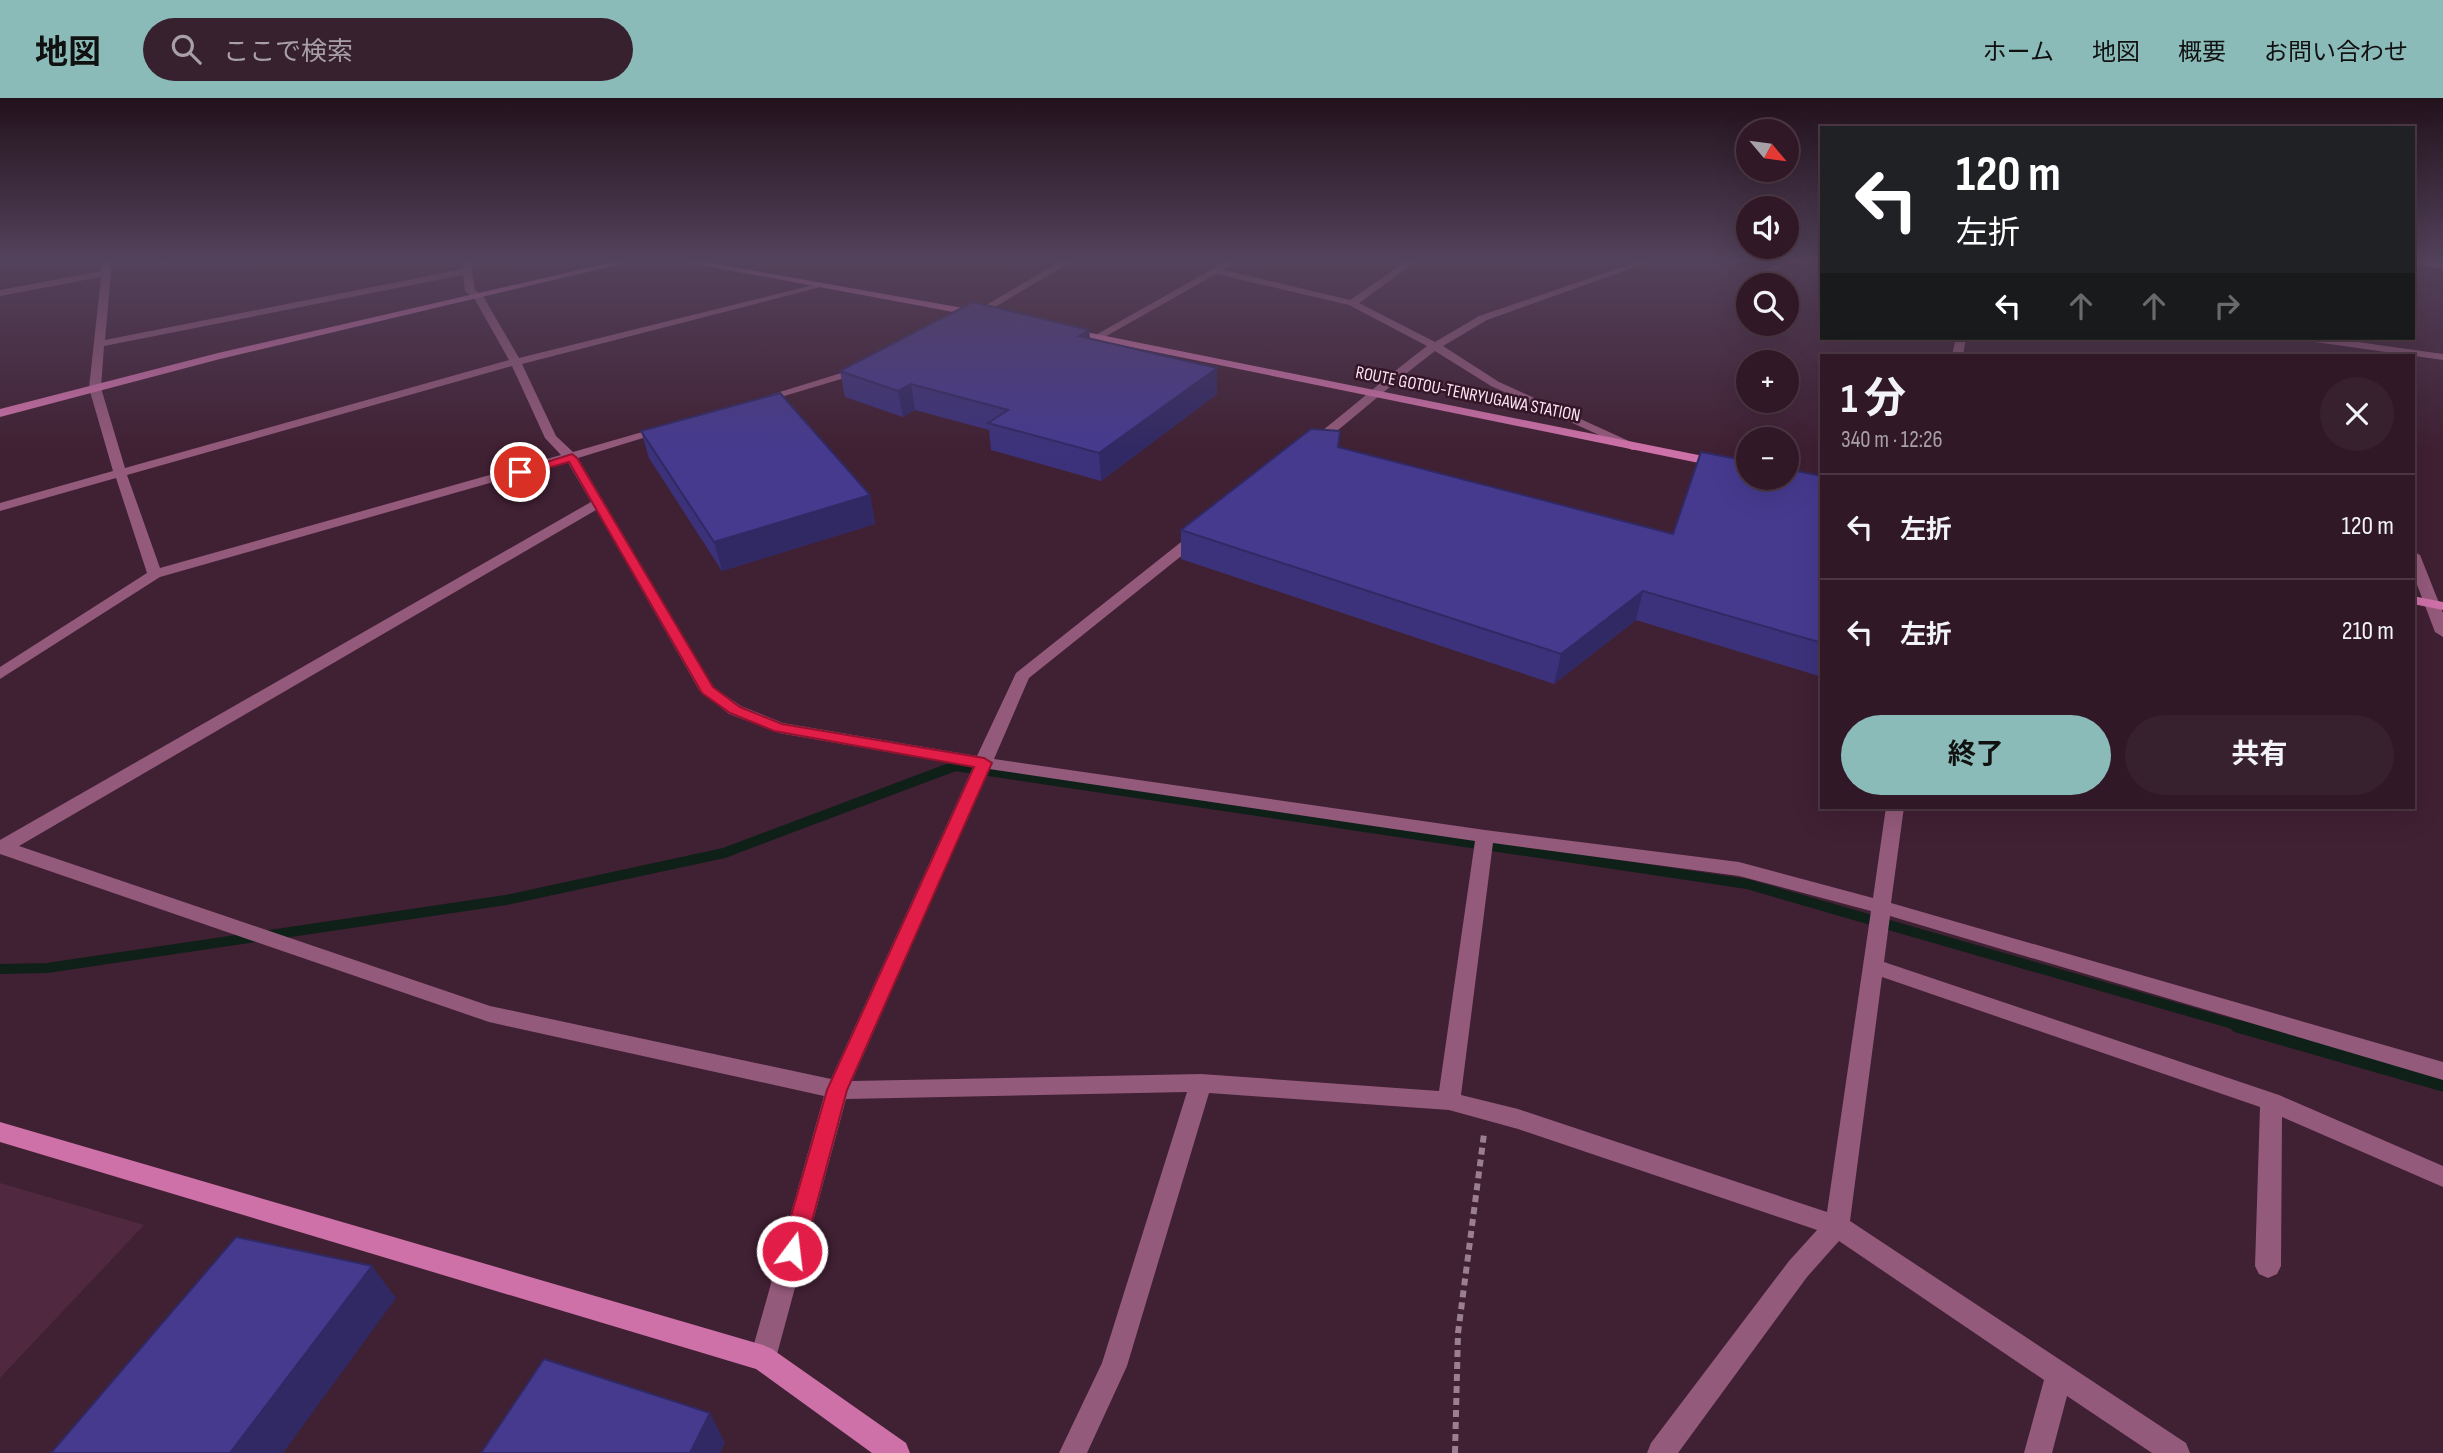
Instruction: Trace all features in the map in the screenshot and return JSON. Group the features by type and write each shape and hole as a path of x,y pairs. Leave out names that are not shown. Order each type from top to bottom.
{"main road":[{"path":"0,413 360,324"},
{"name":"ROUTE GOTOU-TENRYUGAWA STATION","path":"1057,330 1736,467"},
{"path":"2415,600 2438,605"},
{"path":"0,1132 763,1358 896,1453"}],"street":[{"path":"101,324 95,388 155,574"},
{"path":"99,344 193,324"},
{"path":"494,324 516,362 551,438 572,458 707,690 735,710 779,728 984,763 1485,836 1739,869 1882,907 2443,1071"},
{"path":"0,507 516,362 664,324"},
{"path":"954,327 959,324"},
{"path":"1097,337 1120,324"},
{"path":"1393,324 1435,346 1495,384 1636,447"},
{"path":"1300,455 1375,395 1389,380 1435,346 1472,324"},
{"path":"2336,340 2443,357"},
{"path":"753,402 883,363"},
{"path":"0,674 155,574 572,458 675,426"},
{"path":"0,847 597,504"},
{"path":"763,1358 837,1090 1022,676 1215,522"},
{"path":"2415,559 2438,605 2443,632"},
{"path":"1661,1453 1798,1269 1837,1226 1895,809"},
{"path":"1449,1101 1485,836"},
{"path":"0,847 489,1014 837,1090 1201,1083 1449,1101 1487,1111 1837,1226 2176,1453"},
{"path":"1873,966 2271,1102 2443,1177"},
{"path":"1073,1453 1114,1366 1201,1083"},
{"path":"2268,1266 2271,1102"},
{"path":"2038,1453 2059,1375"}],"path":[{"path":"1455,1453 1453,1398 1466,1252 1487,1111"}],"shaded area":[{"path":"0,1183 144,1225 0,1378"}],"building":[{"path":"930,324 1065,324 1089,330 1079,336 1217,368 1099,453 988,423 1008,410 911,384 898,391 840,371"},
{"path":"780,393 870,495 714,542 641,431"},
{"path":"1311,429 1340,431 1338,447 1673,534 1701,452 1736,459 1736,490 1799,490 1799,471 1820,476 1820,642 1643,591 1561,654 1181,530"},
{"path":"236,1237 372,1266 230,1453 51,1453"},
{"path":"544,1359 710,1413 690,1453 481,1453"}],"waterway":[{"path":"0,969 47,968 506,900 724,853 955,766 1747,884 2243,1027"},
{"path":"2237,1026 2443,1085"}],"route":[{"path":"520,472 572,458 707,690 735,710 779,728 984,763 837,1090 792,1251"}]}
